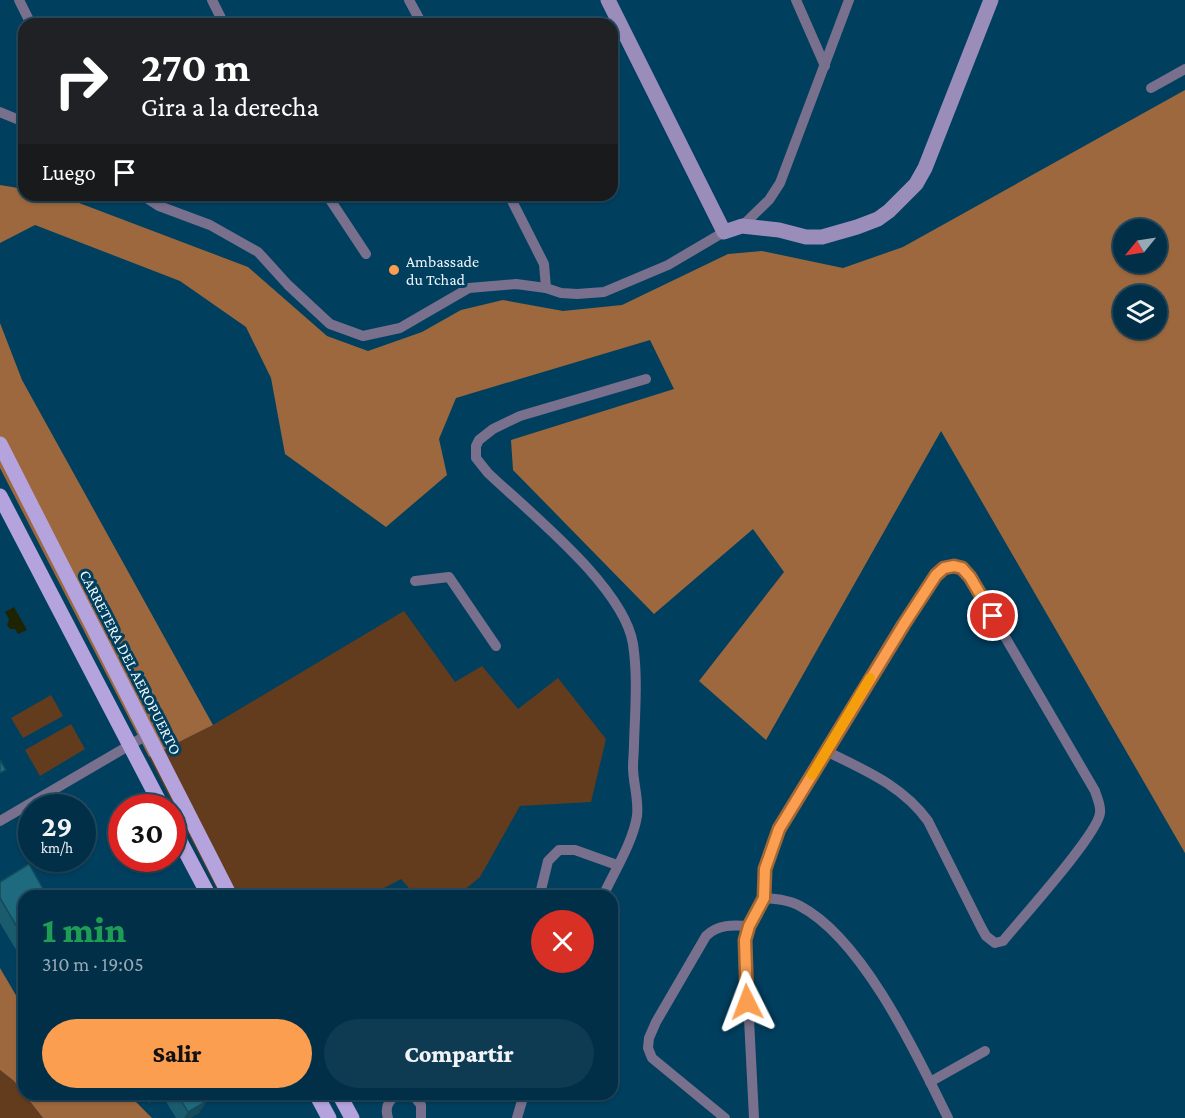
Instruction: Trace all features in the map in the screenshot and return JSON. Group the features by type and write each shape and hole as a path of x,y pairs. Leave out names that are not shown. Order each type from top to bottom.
{"main road":[{"name":"CARRETERA DEL AEROPUERTO","path":"0,444 227,890"},
{"path":"0,496 155,794"},
{"path":"28,550 49,539"},
{"path":"186,852 206,890"},
{"path":"319,1100 329,1118"},
{"path":"342,1100 352,1118"}],"street":[{"path":"19,0 29,18"},
{"path":"212,0 221,18"},
{"path":"409,0 419,18"},
{"path":"608,0 614,18"},
{"path":"796,0 825,66"},
{"path":"742,226 769,200 780,183 849,0"},
{"path":"151,201 210,225 258,252 288,285 330,324 363,336 400,328 469,288 516,284 546,288 561,293 604,292 668,265 724,232 742,226 779,230 806,237 822,237 878,219 889,211 916,184 925,168 992,0"},
{"path":"618,31 724,232"},
{"path":"1151,88 1185,69"},
{"path":"0,112 18,120"},
{"path":"331,201 366,254"},
{"path":"512,201 544,264 546,288"},
{"path":"606,890 634,829 637,814 637,790 633,768 636,689 633,643 626,619 615,601 583,563 488,473 476,458 476,446 493,429 520,416 646,379"},
{"path":"754,1118 745,940 749,926 764,898 765,869 779,829 826,751 936,575 944,568 954,566 962,568 970,577 1095,791 1100,805 1100,815 1086,841 1003,941 995,942 986,936 928,821 919,809 904,794 882,779 826,751"},
{"path":"415,581 449,577 496,646"},
{"path":"0,821 147,735"},
{"path":"543,890 548,861 559,850 575,850 617,865"},
{"path":"764,898 798,905 820,919 848,948 879,990 948,1118"},
{"path":"725,1118 652,1058 648,1048 649,1038 706,936 720,927 749,926"},
{"path":"930,1082 985,1051"},
{"path":"387,1118 386,1108 392,1100"},
{"path":"416,1100 423,1111 421,1118"},
{"path":"517,1118 522,1100"}],"shaded area":[{"path":"1185,90 1185,853 941,431 766,740 699,681 784,572 753,529 654,614 513,470 511,440 674,389 650,340 456,398 439,439 447,475 386,527 285,454 271,378 246,327 180,281 35,225 0,243 0,185 18,188 18,201 74,201 248,267 327,336 368,351 422,332 461,310 503,300 563,311 622,305 728,254 762,251 843,268 903,247"},
{"path":"0,323 22,380 213,725 149,757 0,468"},
{"path":"14,607 27,630 18,634 15,629 10,629 7,625 9,619 5,612"},
{"path":"404,611 455,682 482,666 518,709 558,678 606,739 591,802 520,806 480,877 464,890 411,890 401,879 380,890 217,890 186,829 186,794 168,794 149,757 213,725"},
{"path":"51,695 63,716 23,738 11,718"},
{"path":"71,724 85,749 40,776 25,750"},
{"path":"0,968 18,999 18,1086 0,1070"},
{"path":"0,1070 18,1086 18,1100 29,1100 43,1118 0,1118"},
{"path":"29,1100 134,1100 152,1118 43,1118"}],"building":[{"path":"0,760 6,770 0,773"},
{"path":"18,871 34,872 44,890 18,890 18,929 0,898 0,882"},
{"path":"181,1100 206,1100 207,1101 188,1112"}],"slow traffic":[{"path":"812,775 870,678"}],"place":[{"name":"Ambassade du Tchad","path":"394,270"}],"route":[{"path":"747,1002 745,940 749,926 764,898 765,869 779,829 904,624 936,575 944,568 954,566 962,568 970,577 993,616"}]}
